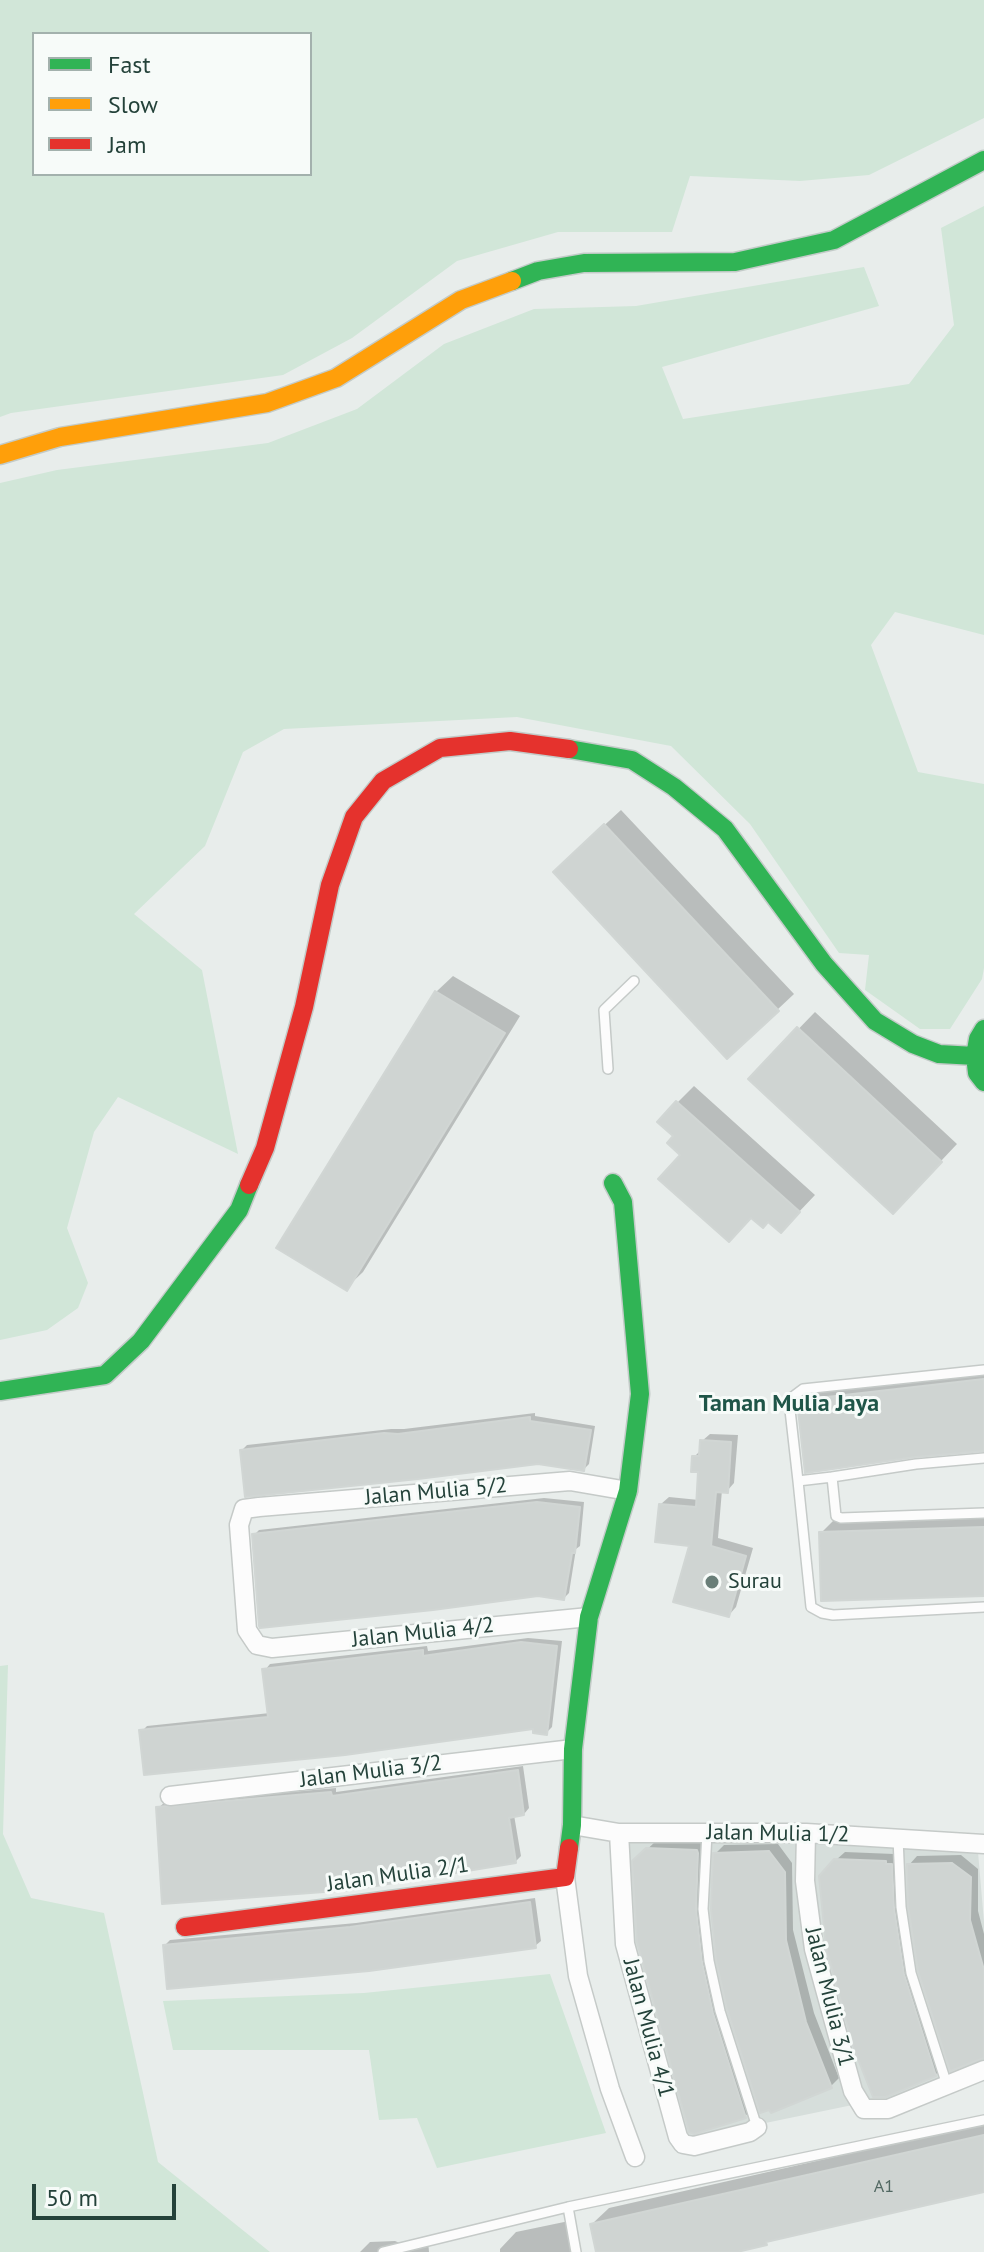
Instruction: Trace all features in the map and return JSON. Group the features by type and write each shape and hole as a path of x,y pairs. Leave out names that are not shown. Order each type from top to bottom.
{"street":[{"path":"0,455 60,437 267,403 336,378 461,300 538,271 584,263 735,262 834,240 984,160"},
{"path":"0,1391 105,1375 141,1341 239,1210 265,1148 304,1007 330,885 354,817 383,781 440,748 510,741 632,760 674,787 725,829 824,964 875,1021 913,1044 939,1054 975,1056"},
{"path":"984,1029 978,1039 975,1056 977,1073 984,1082"},
{"path":"613,1183 623,1202 640,1394 628,1491 589,1617 573,1749 572,1825 565,1877 578,1976 610,2089 635,2157"},
{"name":"Jalan Mulia 5/2","path":"257,1645 247,1630 239,1525 244,1509 570,1481 628,1491"},
{"name":"Jalan Mulia 4/2","path":"257,1645 272,1648 589,1617"},
{"name":"Jalan Mulia 3/2","path":"170,1796 573,1749"},
{"name":"Jalan Mulia 1/2","path":"572,1825 619,1833 806,1833 984,1844"},
{"name":"Jalan Mulia 4/1","path":"619,1833 625,1944 678,2137 683,2144 694,2146 750,2132 757,2127"},
{"name":"Jalan Mulia 3/1","path":"806,1833 805,1881 814,1949 853,2091 864,2109 888,2109 947,2085"},
{"name":"Jalan Mulia 2/1","path":"185,1927 565,1877"},
{"path":"947,2085 984,2070"}],"lane":[{"path":"608,1069 604,1010 634,981"},
{"path":"984,1370 803,1389 791,1398 790,1410 811,1607 833,1615 984,1607"},
{"path":"798,1481 984,1458"},
{"path":"832,1477 836,1516 841,1518 984,1513"},
{"path":"707,1833 703,1909 709,1961 720,2011 757,2127"},
{"path":"898,1838 901,1907 911,1973 947,2085"},
{"path":"383,2252 568,2207 984,2120"},
{"path":"568,2207 576,2252"}],"shaded area":[{"path":"800,1839 978,1852 984,1922 984,2063 886,2103 867,2102 688,2139 632,1956 626,1840"}],"green space":[{"path":"0,0 984,0 984,118 869,175 800,181 690,176 672,232 558,232 457,261 352,338 283,375 0,417"},
{"path":"984,206 984,635 895,612 871,645 918,772 984,784 984,968 982,979 950,1029 920,1029 865,990 869,955 839,953 750,824 671,746 517,717 284,729 243,752 205,846 134,914 202,970 238,1154 118,1097 94,1132 67,1228 88,1283 78,1308 47,1330 0,1340 0,483 57,470 268,443 357,409 444,344 534,309 636,306 864,267 879,306 662,367 683,419 909,384 954,325 941,228"},
{"path":"8,1665 3,1834 31,1898 104,1913 158,2162 270,2252 0,2252 0,1666"},
{"path":"550,1974 606,2133 437,2168 417,2118 379,2120 369,2050 173,2050 163,2001 364,1993"}],"building":[{"path":"604,824 779,1011 727,1059 553,872"},
{"path":"435,991 505,1033 347,1291 276,1248"},
{"path":"797,1027 942,1162 893,1214 748,1079"},
{"path":"676,1101 800,1212 781,1233 768,1222 763,1228 751,1218 729,1242 658,1179 680,1155 667,1143 673,1136 657,1122"},
{"path":"984,1379 984,1451 915,1457 805,1473 798,1410 801,1400"},
{"path":"530,1417 530,1421 591,1430 584,1471 538,1464 245,1497 240,1450"},
{"path":"700,1440 731,1442 728,1493 716,1492 711,1546 746,1556 729,1617 673,1602 689,1546 655,1542 659,1504 696,1507 698,1472 691,1472 692,1456 699,1456"},
{"path":"537,1502 580,1507 575,1553 572,1553 564,1600 538,1596 433,1610 259,1626 252,1534"},
{"path":"984,1527 984,1596 821,1601 819,1532"},
{"path":"521,1642 557,1646 547,1735 533,1733 533,1729 345,1755 144,1775 139,1730 268,1717 262,1669 423,1650 423,1656"},
{"path":"518,1770 524,1815 509,1818 516,1863 351,1890 162,1904 156,1807 331,1792 332,1796"},
{"path":"646,1848 697,1850 696,1909 702,1962 713,2013 746,2118 694,2134 689,2132 637,1942 632,1861"},
{"path":"769,1851 785,1872 786,1940 806,2022 832,2088 771,2113 769,2110 760,2113 727,2009 716,1960 711,1909 713,1853"},
{"path":"834,1859 886,1861 886,1864 892,1864 894,1908 904,1974 936,2076 886,2097 873,2097 854,2049 826,1947 819,1876"},
{"path":"952,1863 971,1877 970,1920 984,1970 984,2058 950,2071 918,1971 908,1906 907,1864"},
{"path":"530,1902 536,1948 369,1971 167,1989 163,1945 350,1927"},
{"path":"984,2135 984,2192 766,2242 767,2245 737,2252 596,2252 590,2224"}],"traffic: fast":[{"path":"512,281 538,271 584,263 735,262 834,240 984,160"},
{"path":"569,749 632,760 674,787 725,829 824,964 875,1021 913,1044 939,1054 975,1056"},
{"path":"984,1029 978,1039 975,1056 977,1073 984,1082"},
{"path":"569,1848 573,1749 589,1617 628,1491 640,1394 623,1202 613,1183"},
{"path":"0,1391 105,1375 141,1341 239,1210 249,1185"}],"traffic: slow":[{"path":"0,455 60,437 267,403 336,378 461,300 512,281"}],"traffic: jam":[{"path":"249,1185 265,1148 304,1007 330,885 354,817 383,781 440,748 510,741 569,749"},
{"path":"185,1927 565,1877 569,1848"}],"place":[{"name":"Surau","path":"712,1582"}],"district":[{"name":"Taman Mulia Jaya","path":"789,1404"}]}
